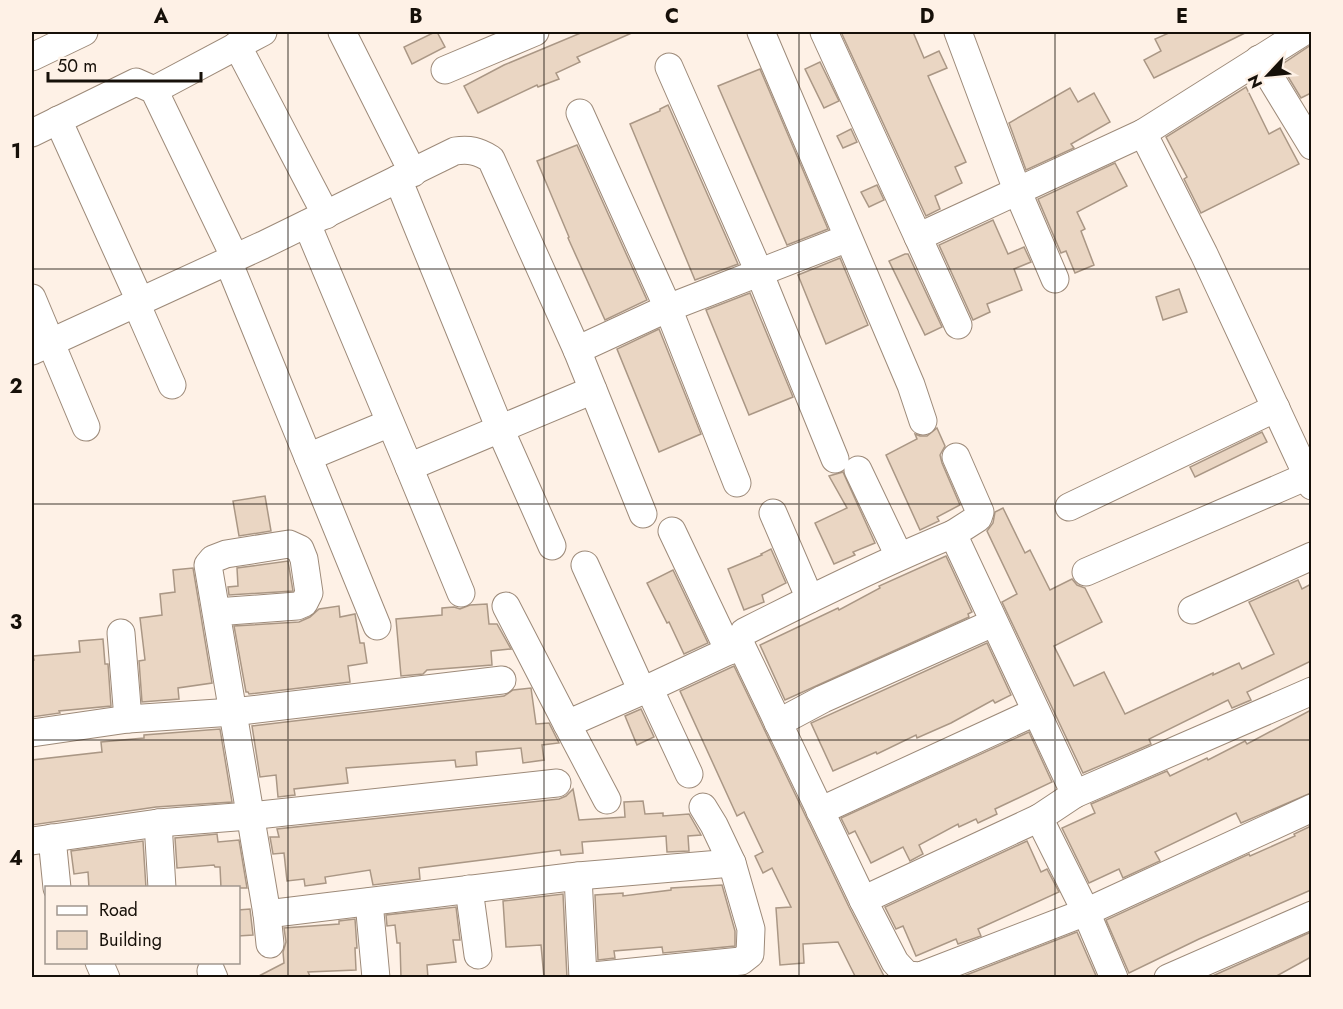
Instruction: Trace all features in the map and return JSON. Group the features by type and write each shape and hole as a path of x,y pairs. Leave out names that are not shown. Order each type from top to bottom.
{"street":[{"path":"32,57 84,32"},
{"path":"154,90 263,32"},
{"path":"342,32 405,176 500,429 552,546"},
{"path":"445,70 535,32"},
{"path":"761,32 911,385 923,421"},
{"path":"824,32 958,325"},
{"path":"958,32 1017,190 1055,279"},
{"path":"918,237 1143,133 1303,32"},
{"path":"237,45 316,219 390,423 461,593"},
{"path":"1259,59 1311,146"},
{"path":"669,67 847,464 899,556"},
{"path":"32,133 136,82 154,90 231,260 377,626"},
{"path":"580,113 668,308 737,483"},
{"path":"58,120 172,385"},
{"path":"1086,572 1310,479 1209,264 1143,133"},
{"path":"41,346 231,260 455,151 468,149 478,151 491,159 577,350 643,514"},
{"path":"577,350 668,308 848,238"},
{"path":"32,298 41,346 86,427"},
{"path":"408,466 593,390"},
{"path":"1069,507 1276,408"},
{"path":"308,457 390,423"},
{"path":"567,723 735,648 744,632 899,556 953,534 978,518 980,512 956,457"},
{"path":"773,513 810,600"},
{"path":"672,531 778,723 862,900 895,962 907,975 920,976 1086,912 1311,808"},
{"path":"953,534 1075,794"},
{"path":"1192,610 1311,556"},
{"path":"585,565 645,690 689,774"},
{"path":"506,606 608,800"},
{"path":"216,612 267,914 270,944"},
{"path":"778,723 823,699 993,623"},
{"path":"121,633 129,719"},
{"path":"32,733 129,719 233,712 502,680"},
{"path":"862,900 1039,818 1075,794 1311,690"},
{"path":"820,811 1035,712"},
{"path":"56,886 42,839 158,824 557,783"},
{"path":"578,876 583,977 741,961 750,954 751,929 732,863 703,807"},
{"path":"1039,818 1086,912 1114,978"},
{"path":"158,824 162,886"},
{"path":"267,914 578,876 732,863"},
{"path":"469,889 478,955"},
{"path":"369,902 376,978"},
{"path":"1168,978 1311,915"},
{"path":"99,964 106,978"}],"building":[{"path":"435,32 445,47 412,64 404,47"},
{"path":"583,32 634,32 577,57 580,62 556,73 559,79 538,87 537,85 478,113 464,86 504,65"},
{"path":"841,32 913,32 924,58 939,51 947,68 928,76 966,162 955,167 962,183 935,196 940,209 926,216"},
{"path":"1171,32 1247,32 1154,78 1144,60 1161,51 1155,39"},
{"path":"1311,45 1311,93 1301,98 1281,65"},
{"path":"820,62 839,101 824,108 805,69"},
{"path":"760,69 828,229 787,245 718,86"},
{"path":"1246,87 1269,134 1280,128 1299,164 1201,213 1184,179 1187,177 1166,137"},
{"path":"1070,88 1078,102 1094,93 1110,122 1071,144 1074,148 1026,170 1009,123"},
{"path":"668,105 738,264 695,280 630,124"},
{"path":"851,129 857,142 843,148 837,136"},
{"path":"577,145 647,300 605,320 537,161"},
{"path":"1115,163 1127,186 1077,212 1085,229 1081,231 1094,265 1075,273 1066,251 1061,253 1038,199"},
{"path":"877,185 884,200 869,207 861,192"},
{"path":"993,220 1008,254 1024,247 1031,262 1014,269 1022,290 987,304 990,312 973,320 939,245"},
{"path":"908,254 942,327 925,335 889,261"},
{"path":"840,258 868,325 826,344 798,275"},
{"path":"1179,289 1187,312 1163,320 1156,297"},
{"path":"750,293 793,397 749,415 706,310"},
{"path":"659,329 701,434 659,452 617,349"},
{"path":"937,428 945,446 940,455 942,463 960,505 937,517 939,521 920,530 886,455 917,439 915,434 927,436"},
{"path":"1262,432 1267,442 1195,477 1190,467"},
{"path":"843,472 875,543 853,552 855,555 834,564 815,523 847,508 829,476"},
{"path":"265,496 271,531 239,536 233,501"},
{"path":"1003,508 1025,553 1030,550 1050,590 1072,579 1077,585 1085,588 1102,622 1054,646 1074,686 1104,672 1125,714 1213,673 1213,675 1239,663 1242,669 1274,654 1249,602 1298,580 1302,589 1311,584 1311,661 1247,692 1251,700 1232,708 1228,700 1149,739 1151,744 1083,773 1002,602 1017,594 987,531 993,523 995,512"},
{"path":"771,549 786,583 762,595 764,602 744,610 728,569"},
{"path":"946,556 972,612 968,614 969,617 785,700 760,645 838,608 839,610 880,588 879,586"},
{"path":"288,561 293,591 229,595 228,587 238,586 237,568"},
{"path":"193,568 212,683 178,688 179,699 142,702 139,661 145,660 140,618 162,615 160,594 175,592 173,570"},
{"path":"673,570 708,643 684,654 647,583"},
{"path":"487,604 489,624 497,624 511,649 491,651 492,665 427,670 423,674 401,676 396,619 442,615 442,608 460,609 470,605"},
{"path":"339,606 340,617 355,614 360,643 364,643 367,663 348,666 350,682 249,694 246,692 234,626 299,622 310,617 319,609"},
{"path":"103,639 105,664 108,664 111,706 59,711 60,713 32,717 33,656 80,652 79,641"},
{"path":"987,643 1011,695 995,703 993,700 917,738 916,735 877,754 876,752 833,771 811,723"},
{"path":"734,666 885,978 856,978 838,942 803,944 804,963 780,965 776,908 791,907 772,868 763,873 755,856 763,852 744,812 737,816 680,691"},
{"path":"531,688 536,724 549,723 559,743 542,745 544,760 523,763 521,748 476,752 477,765 456,767 455,760 346,768 348,783 294,789 295,795 278,797 276,775 260,777 252,726 504,696 513,690"},
{"path":"641,709 654,737 637,745 625,716"},
{"path":"1311,710 1311,793 1241,823 1236,813 1155,852 1160,861 1123,878 1119,869 1089,883 1062,828 1095,813 1091,804 1167,771 1170,776 1245,741 1247,744"},
{"path":"220,729 232,802 156,807 32,825 32,760 102,752 101,742 144,738 144,735"},
{"path":"1029,732 1052,782 995,809 997,814 978,823 976,819 959,827 958,824 919,845 923,854 910,861 903,847 871,863 855,831 849,834 841,818"},
{"path":"573,789 579,820 625,817 624,802 643,801 645,814 663,813 663,816 689,814 701,835 688,836 689,851 667,852 666,836 582,842 583,853 561,855 560,850 419,868 420,879 373,885 370,870 325,877 326,883 305,886 304,879 287,881 284,853 273,854 270,837 279,837 277,829 559,799"},
{"path":"1311,826 1311,890 1199,939 1129,973 1106,920 1249,854 1250,856 1295,836 1294,834"},
{"path":"217,834 218,842 239,840 247,888 221,886 220,867 214,865 177,868 175,838"},
{"path":"143,841 146,886 89,886 88,872 74,874 71,851"},
{"path":"1027,841 1041,872 1047,869 1059,892 978,929 981,936 958,944 956,939 916,956 903,926 896,929 885,907"},
{"path":"722,885 735,931 735,946 663,953 662,947 614,951 615,958 598,960 595,895 623,893 623,896 671,890 671,888"},
{"path":"563,894 567,978 544,978 541,945 506,947 503,901"},
{"path":"456,907 460,940 453,940 456,962 427,965 428,978 401,978 400,943 397,943 395,925 387,926 386,915"},
{"path":"250,909 253,935 240,936 240,910"},
{"path":"355,919 356,970 308,972 311,978 255,978 284,963 283,952 286,942 284,928 339,924 339,921"},
{"path":"1077,932 1097,978 961,978 961,977"},
{"path":"1311,932 1311,957 1273,978 1208,978"}]}
